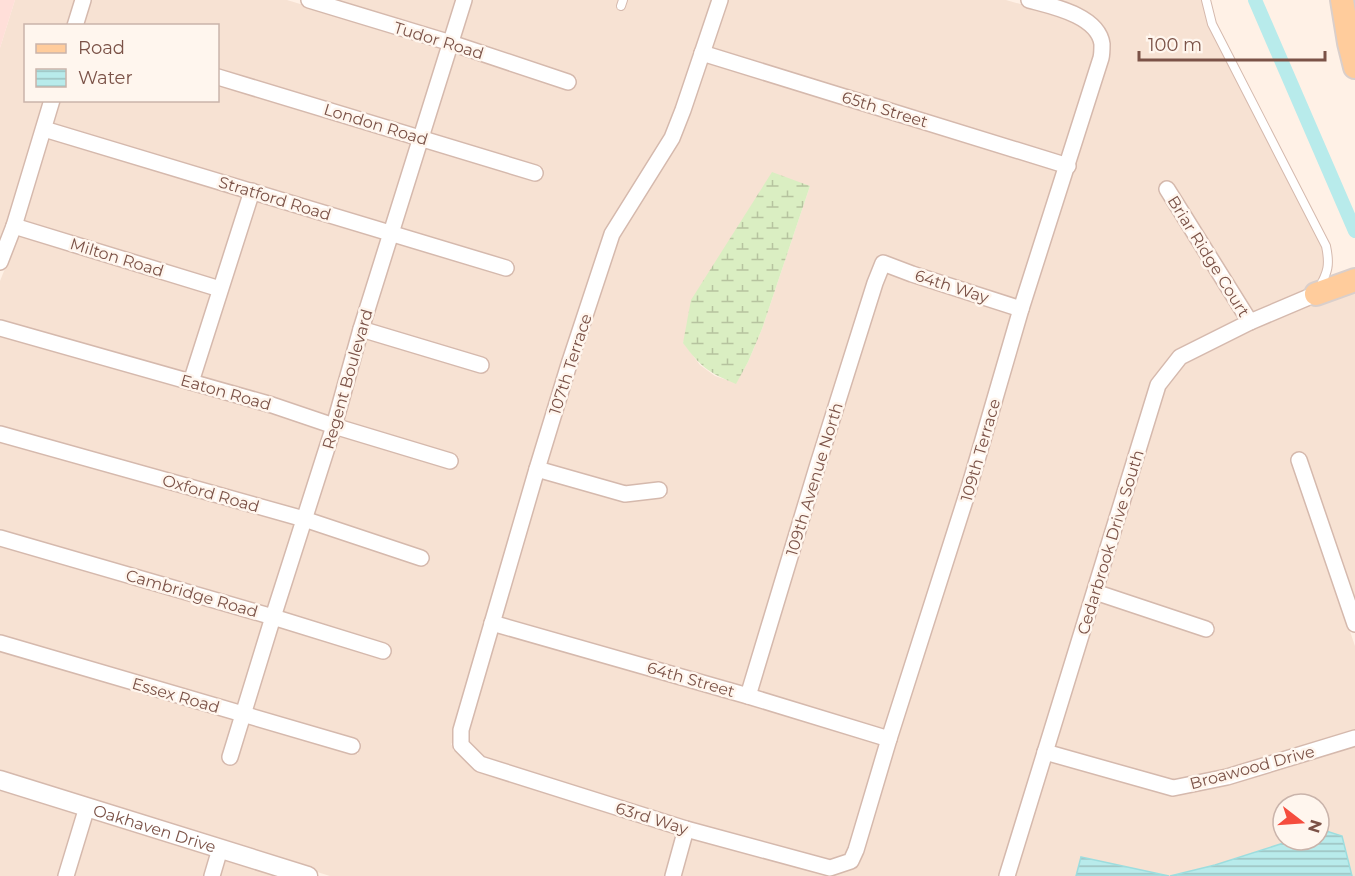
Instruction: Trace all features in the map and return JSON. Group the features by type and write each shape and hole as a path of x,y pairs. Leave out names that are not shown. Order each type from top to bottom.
{"main road":[{"path":"1342,0 1355,67"},
{"path":"1349,43 1355,19"},
{"path":"1316,294 1355,280"}],"street":[{"path":"76,24 83,0"},
{"name":"Tudor Road","path":"309,0 451,43 568,82"},
{"name":"Regent Boulevard","path":"230,758 334,426 390,233 464,0"},
{"name":"107th Terrace","path":"461,745 461,730 537,469 612,234 672,138 720,0"},
{"name":"109th Terrace","path":"851,861 1101,58 1101,38 1083,18 1029,0"},
{"name":"65th Street","path":"702,53 1068,166"},
{"name":"London Road","path":"219,77 535,173"},
{"path":"0,262 14,226 51,102"},
{"name":"Stratford Road","path":"44,129 506,268"},
{"name":"Briar Ridge Court","path":"1167,189 1250,322"},
{"path":"190,382 252,191"},
{"name":"Milton Road","path":"14,226 220,289"},
{"name":"64th Way","path":"883,263 1021,309"},
{"name":"109th Avenue North","path":"748,696 818,464 883,263"},
{"name":"Cedarbrook Drive South","path":"1007,876 1158,384 1180,357 1250,322 1316,294"},
{"name":"Eaton Road","path":"0,328 272,405 450,461"},
{"path":"361,329 481,365"},
{"name":"Oxford Road","path":"0,434 304,519 422,558"},
{"path":"1299,460 1355,624"},
{"path":"537,469 625,494 659,490"},
{"name":"Cambridge Road","path":"0,538 383,651"},
{"path":"1095,592 1206,629"},
{"name":"64th Street","path":"492,623 889,739"},
{"name":"Essex Road","path":"0,643 352,746"},
{"name":"Broawood Drive","path":"1045,752 1173,788 1227,777 1355,738"},
{"name":"63rd Way","path":"461,745 480,765 686,829 830,868 851,861"},
{"name":"Oakhaven Drive","path":"0,780 309,876"},
{"path":"66,876 87,807"},
{"path":"673,876 686,829"},
{"path":"212,876 220,849"}],"lane":[{"path":"1206,0 1212,24 1326,246 1329,260 1327,273 1316,294"}],"shaded area":[{"path":"0,0 15,0 0,48"},
{"path":"15,0 76,0 68,24 24,24 24,102 45,102 8,223 0,242 0,48"},
{"path":"91,0 287,0 442,47 416,129 219,70 219,24 84,24"},
{"path":"331,0 457,0 446,35"},
{"path":"472,0 712,0 665,135 605,232 532,461 454,728 454,741 451,744 453,750 678,833 666,876 330,876 0,773 0,650 234,719 222,761 235,765 248,723 358,754 361,742 252,710 278,625 388,659 391,647 281,613 309,528 426,566 430,554 313,515 339,434 455,469 459,457 343,422 366,337 486,373 489,361 369,325 395,241 511,276 515,264 399,229 426,146 540,181 544,169 430,133 456,52 572,90 577,78 460,40"},
{"path":"727,0 1006,0 1055,14 1079,24 1094,40 1094,56 1063,157 711,49"},
{"path":"1053,0 1206,0 1209,20 1330,252 1321,285 1253,314 1170,181 1158,186 1240,319 1151,382 1000,876 681,876 692,837 855,869 860,864 859,861 1028,311 1108,60 1110,41 1106,31"},
{"path":"707,61 1059,170 1016,301 879,254 868,281 811,462 743,688 501,618 542,477 626,500 667,496 665,483 625,487 546,465 619,237","holes":["810,186 762,329 736,383 715,376 700,365 683,342"]},
{"path":"219,83 412,141 386,225 52,125 60,102 219,102"},
{"path":"49,137 242,195 215,281 23,222"},
{"path":"256,199 382,237 329,417 199,378"},
{"path":"19,234 211,293 186,373 0,322 0,281"},
{"path":"888,271 1012,313 961,489 884,731 757,692 824,466"},
{"path":"1355,288 1355,603 1304,453 1290,456 1355,646 1355,731 1224,771 1173,781 1054,747 1100,601 1211,637 1215,625 1104,589 1165,388 1185,363 1254,328 1319,300"},
{"path":"0,335 270,411 325,430 299,511 0,428"},
{"path":"0,441 295,523 268,609 0,531"},
{"path":"0,544 264,621 238,706 0,637"},
{"path":"497,631 747,702 880,743 846,855 830,861 688,822 484,759 468,743 468,731"},
{"path":"1355,745 1355,876 1352,876 1342,836 1331,833 1331,792 1271,792 1271,847 1215,865 1169,876 1081,857 1076,876 1015,876 1050,760 1171,794"},
{"path":"0,787 78,811 58,876 0,876"},
{"path":"92,815 211,853 205,876 73,876"},
{"path":"225,857 287,876 220,876"}],"green space":[{"path":"772,172 810,186 762,329 736,384 705,368 683,343 691,300"}],"water":[{"path":"1331,833 1342,836 1352,876 1170,876 1215,865 1271,847 1271,852 1331,852"},
{"path":"1081,857 1169,876 1076,876"}],"waterway":[{"path":"1255,0 1355,231"}]}
